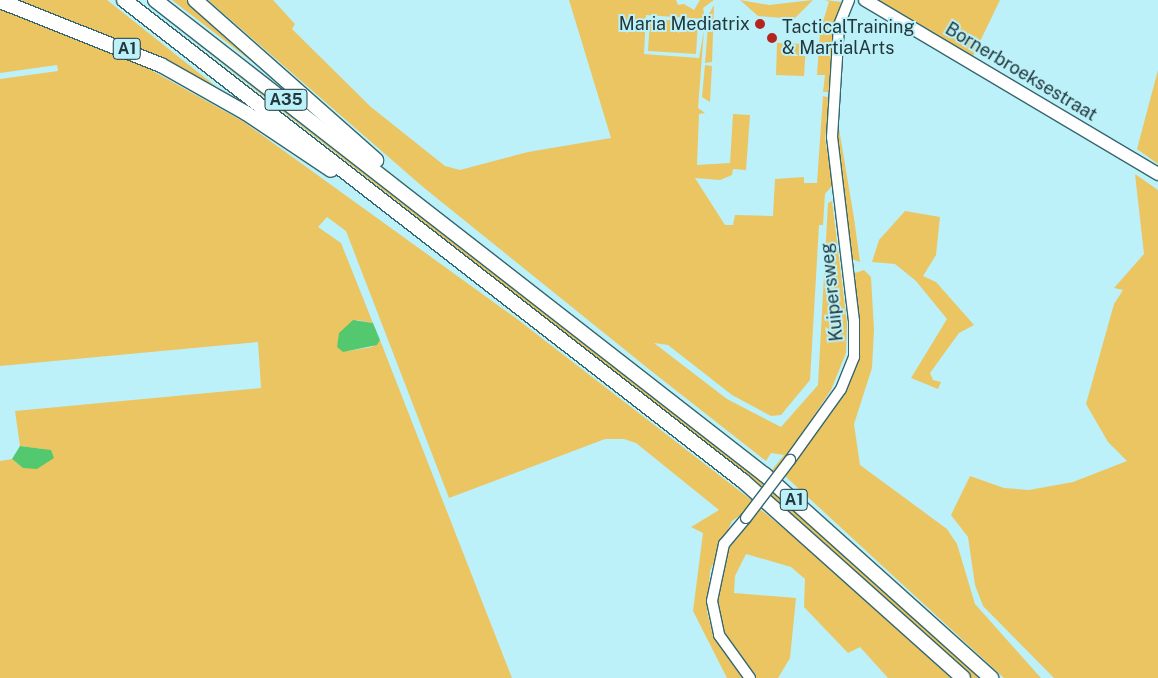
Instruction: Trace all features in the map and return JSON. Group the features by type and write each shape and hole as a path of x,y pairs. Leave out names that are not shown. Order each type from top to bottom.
{"highway":[{"name":"A35","path":"124,0 382,199"},
{"name":"A35","path":"155,0 417,201"},
{"name":"A1","path":"195,0 346,131 417,201 773,481 991,678"},
{"name":"A1","path":"0,1 69,24 169,69 276,132 357,188 382,199 775,507 963,678"}],"main road":[{"name":"Bornerbroeksestraat","path":"865,0 1158,174"}],"street":[{"name":"Kuipersweg","path":"750,678 719,635 712,601 724,544 790,460 841,389 854,357 854,321 832,136 839,25 849,0"}],"shaded area":[{"path":"10,0 107,0 238,104 104,34"},
{"path":"172,0 190,0 285,87"},
{"path":"208,0 273,0 295,24 292,29 371,107 445,166 460,170 528,152 611,138 569,0 676,0 678,5 684,4 694,10 700,0 714,0 703,8 705,19 646,15 644,54 699,58 704,30 698,108 705,113 699,114 697,165 730,163 733,114 750,115 746,170 733,169 732,175 720,180 695,178 725,225 733,225 735,215 773,216 775,179 804,177 804,183 817,183 823,96 831,98 825,138 833,185 825,194 823,225 819,225 810,380 781,415 771,416 732,395 668,345 654,343 727,399 781,427 818,385 828,203 832,201 847,323 846,353 831,390 768,485 984,678 971,678 769,495 732,521 710,571 707,611 713,636 743,678 727,678 693,611 703,533 691,527 719,510 636,443 624,439 605,439 449,498 346,231 327,217 318,227 341,243 373,323 357,320 348,351 372,347 380,340 512,678 0,678 0,461 12,459 23,468 43,449 20,446 15,411 261,388 258,342 0,366 0,79 58,71 57,65 0,73 0,9 133,60 244,122 517,319 750,499 759,486 173,25 763,481 784,455 771,453 766,461 650,370 423,187"},
{"path":"740,0 769,5 813,0 794,19 758,16"},
{"path":"825,0 841,2 829,92 823,92 825,75 817,75 820,31 829,2"},
{"path":"879,0 1000,0 973,56"},
{"path":"714,5 712,62 705,63 709,14"},
{"path":"650,19 698,22 696,54 648,51"},
{"path":"777,43 806,44 804,76 776,75"},
{"path":"705,65 712,66 710,102 702,97"},
{"path":"1158,70 1158,164 1137,149"},
{"path":"836,111 860,262 849,258 836,155"},
{"path":"1135,174 1158,190 1158,678 1054,678 983,606 975,585 968,537 951,515 970,476 1004,488 1029,490 1073,482 1127,461 1108,442 1086,404 1114,304 1123,290 1114,288 1144,254"},
{"path":"905,211 940,217 936,255 923,276 936,282 974,325 959,333 930,373 933,380 941,382 938,389 911,378 947,319 916,281 895,264 872,262 879,240"},
{"path":"864,270 871,277 874,330 872,368 854,424 860,465 947,529 957,544 975,604 1041,678 1004,678 785,476 810,440 859,347 852,274"},
{"path":"353,320 373,323 380,340 377,345 343,352 337,347 339,333"},
{"path":"20,446 51,450 54,458 37,469 23,468 12,459"},
{"path":"759,508 828,565 951,678 888,678 860,647 848,653 804,607 805,579 791,567 746,554 735,576 734,593 796,598 790,658 778,678 756,678 724,633 716,593 727,547"}],"place":[{"name":"Maria Mediatrix","path":"760,24"},
{"name":"TacticalTraining & MartialArts","path":"772,38"}]}
